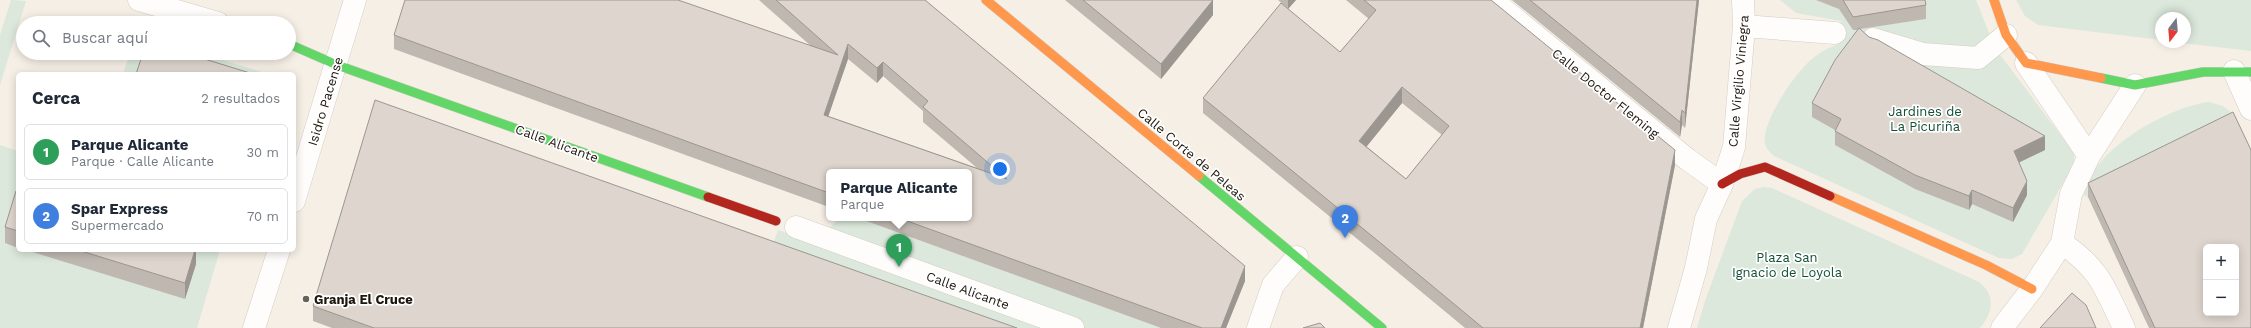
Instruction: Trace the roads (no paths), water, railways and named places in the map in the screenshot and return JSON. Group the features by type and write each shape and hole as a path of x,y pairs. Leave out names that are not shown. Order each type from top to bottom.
{"street":[{"path":"138,0 194,16"},
{"name":"Isidro Pacense","path":"296,195 337,65 355,0"},
{"name":"Calle Corte de Peleas","path":"986,0 1382,328"},
{"name":"Calle Doctor Fleming","path":"1492,0 1687,159 1722,184"},
{"name":"Calle Virgilio Viniegra","path":"1722,184 1734,147 1744,26 1743,0"},
{"path":"1994,0 2006,35 2089,156"},
{"path":"1744,26 1835,33"},
{"path":"1873,39 1923,54 1978,58 2006,35"},
{"name":"Calle Alicante","path":"296,47 337,65 786,224 1073,328"},
{"path":"2026,64 2135,85 2203,72 2242,72 2251,109"},
{"path":"2002,328 2032,289 2062,243 2071,194 2089,156 2135,85"},
{"path":"1679,328 1696,268 1706,219 1722,184 1740,174 1765,167 1986,265 2032,289"},
{"path":"2062,243 2082,256 2099,276 2124,328"},
{"path":"254,328 278,252"},
{"path":"1258,328 1273,285 1297,257"}],"place":[{"name":"Spar Express","path":"1345,238"},
{"name":"Parque Alicante","path":"899,267"},
{"name":"Granja El Cruce","path":"306,299"}],"park label":[{"name":"Jardines de La Picuriña","path":"1925,118"},
{"name":"Plaza San Ignacio de Loyola","path":"1787,264"}]}
